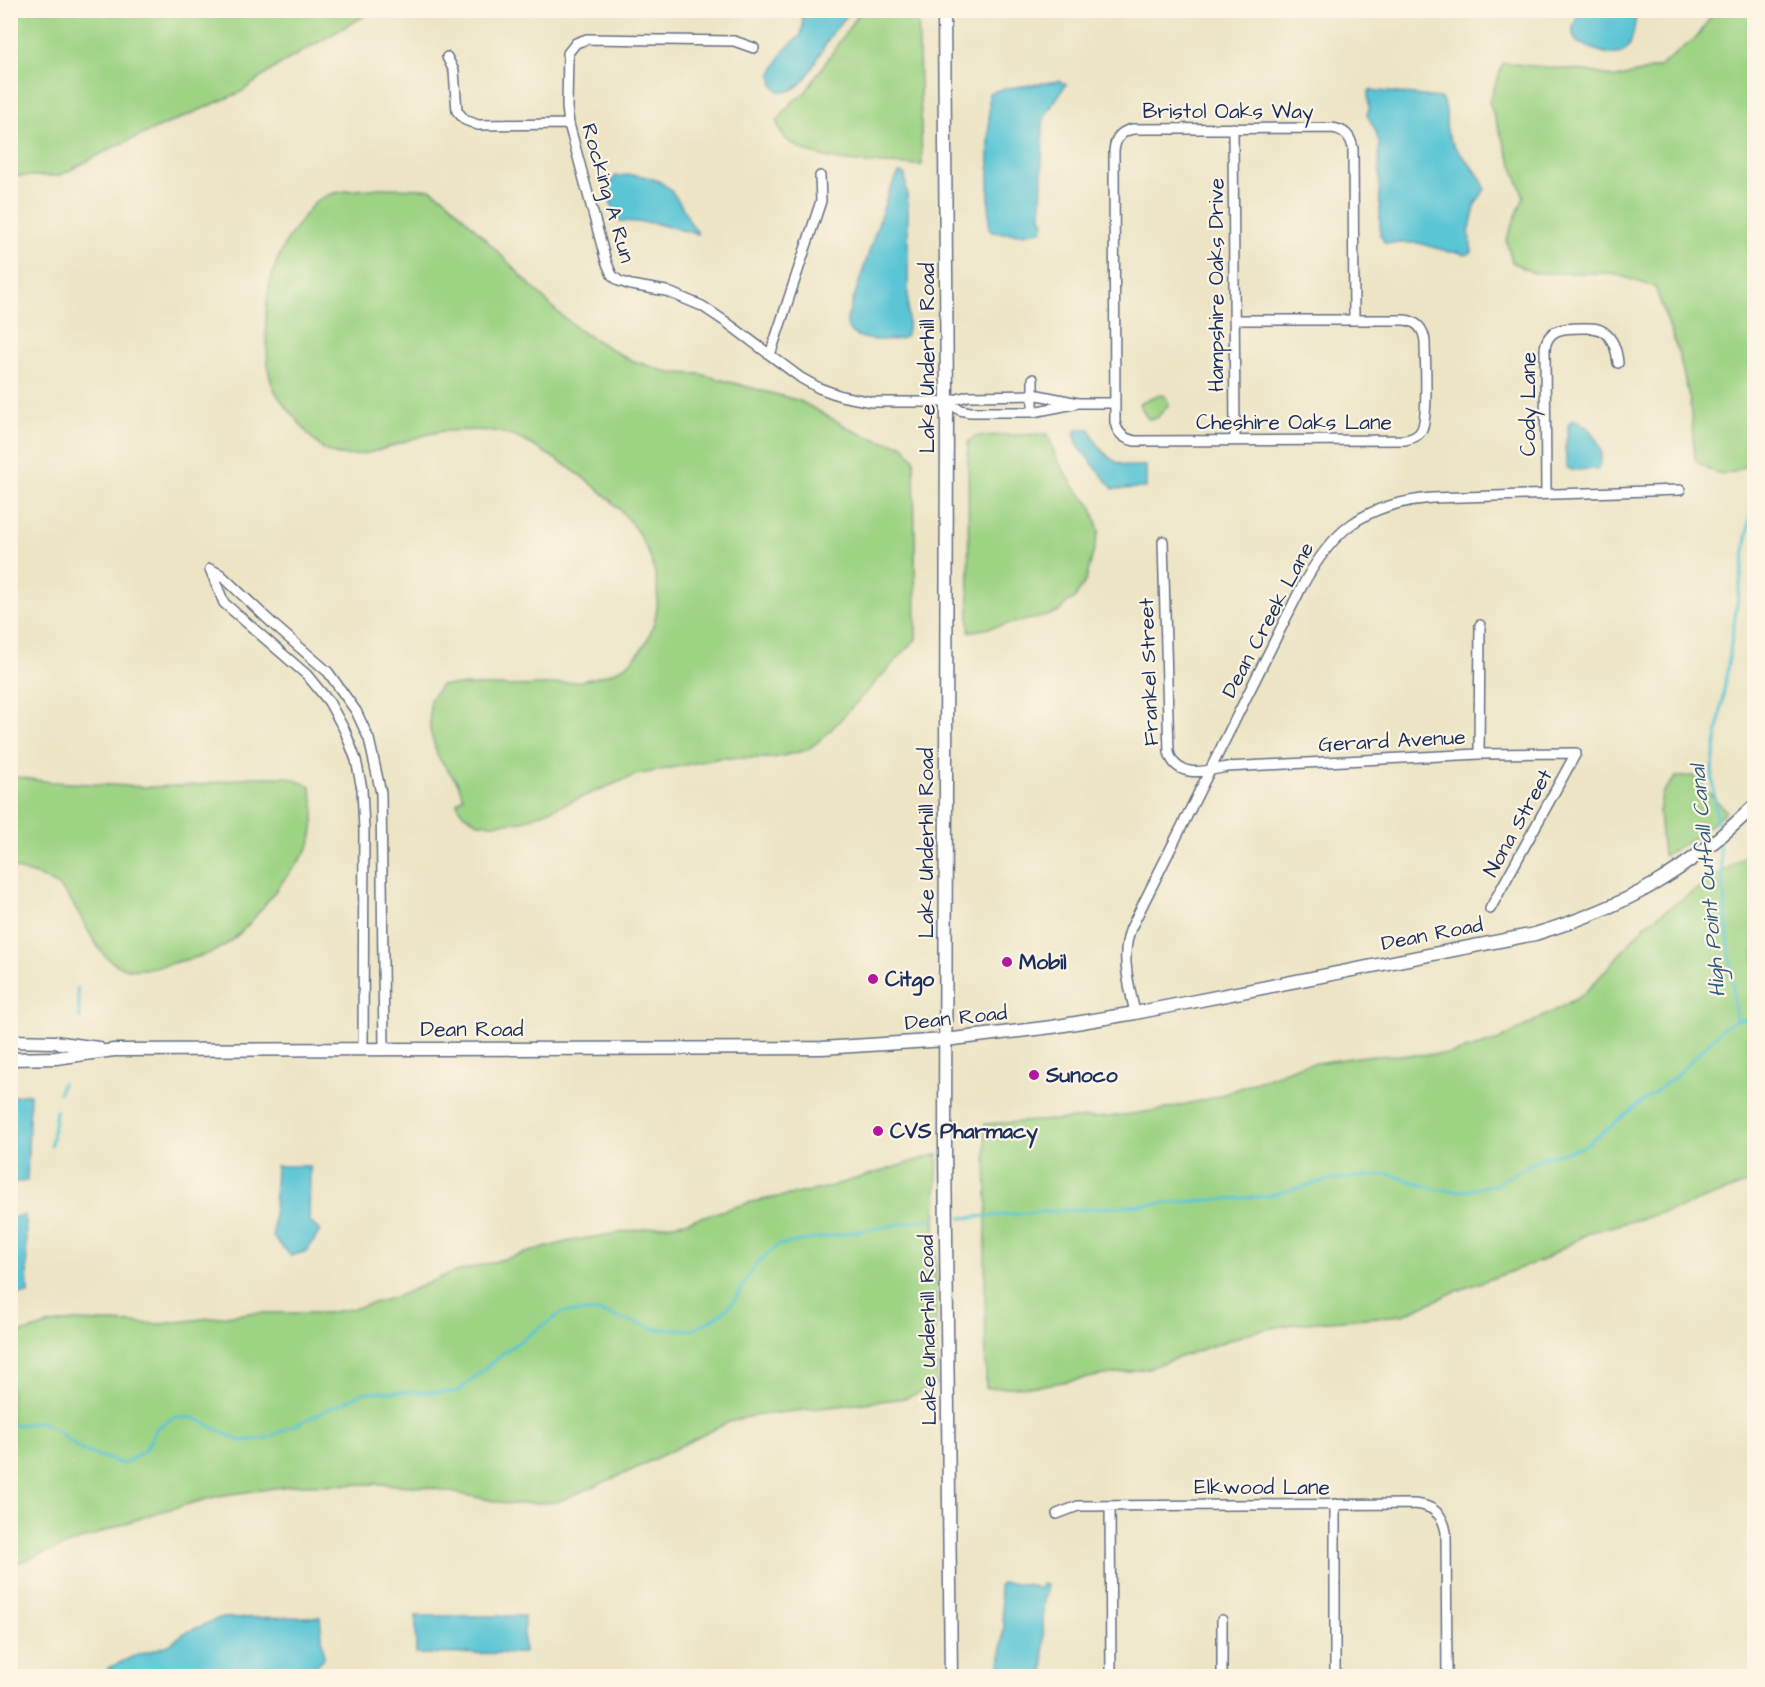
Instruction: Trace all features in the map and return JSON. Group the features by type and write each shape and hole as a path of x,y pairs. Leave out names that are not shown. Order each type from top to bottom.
{"street":[{"name":"Lake Underhill Road","path":"944,10 947,402 945,1040 951,1677"},
{"name":"Rocking A Run","path":"754,48 734,41 580,41 571,47 567,57 569,124 606,261 612,275 627,284 659,289 694,301 726,321 801,378 837,395 872,402 947,402 968,396 1033,396 1078,403 1115,403"},
{"path":"447,57 454,71 457,111 469,123 569,124"},
{"name":"Hampshire Oaks Drive","path":"1233,128 1235,440"},
{"name":"Bristol Oaks Way","path":"1115,403 1115,143 1121,134 1130,129 1333,128 1349,136 1353,149 1353,319"},
{"path":"770,355 821,201 820,176"},
{"name":"Cheshire Oaks Lane","path":"1115,403 1117,428 1122,436 1129,440 1405,440 1418,434 1423,427 1425,419 1425,342 1422,330 1409,320 1234,320"},
{"name":"Cody Lane","path":"1546,494 1546,341 1561,329 1598,329 1613,342 1618,363"},
{"path":"1033,380 1033,411"},
{"name":"Rocking A Run","path":"947,402 966,411 1033,411 1078,403"},
{"name":"Dean Creek Lane","path":"1135,1013 1125,955 1128,935 1308,574 1323,551 1342,531 1374,511 1407,501 1432,498 1680,490"},
{"name":"Frankel Street","path":"1163,541 1169,752 1174,763 1187,771 1194,773 1209,771"},
{"path":"363,1048 364,829 362,789 356,760 345,731 329,702 307,675 224,603 210,569 220,574 328,672 356,711 369,739 381,793 384,1048"},
{"path":"1479,754 1480,625"},
{"name":"Gerard Avenue","path":"1209,771 1227,767 1479,754 1576,753"},
{"name":"Nona Street","path":"1490,909 1576,753"},
{"name":"Dean Road","path":"10,1059 56,1058 114,1050 824,1047 945,1040 1052,1027 1135,1013 1535,934 1577,921 1657,884 1689,863 1729,831 1755,806"},
{"name":"Dean Road","path":"10,1041 54,1042 114,1050"},
{"path":"1335,1504 1335,1677"},
{"name":"Elkwood Lane","path":"1057,1514 1076,1506 1414,1504 1426,1506 1436,1512 1445,1527 1447,1677"},
{"path":"1110,1506 1111,1677"},
{"path":"1222,1620 1222,1677"}],"green space":[{"path":"11,10 373,11 279,65 241,92 114,147 59,176 11,176"},
{"path":"861,10 918,11 922,165 851,161 814,154 798,148 786,139 777,122 792,102 805,93"},
{"path":"1715,10 1754,11 1754,460 1738,470 1724,474 1711,471 1695,459 1690,401 1678,351 1655,287 1612,273 1533,273 1512,262 1506,240 1524,197 1489,102 1503,63 1587,71 1617,78 1659,67 1698,36"},
{"path":"380,188 430,189 445,198 556,311 582,332 628,359 670,373 700,374 800,401 854,431 881,441 903,445 914,459 916,639 825,736 807,750 774,758 720,758 636,775 523,821 478,823 463,814 457,803 463,797 458,783 438,757 430,730 430,700 441,685 530,686 576,682 616,671 639,653 649,636 657,608 657,583 651,560 641,538 628,519 594,486 574,471 525,442 493,431 446,431 417,437 368,453 338,455 317,444 280,398 270,376 266,333 267,301 273,271 279,256 305,214 319,200 336,193"},
{"path":"1160,395 1165,396 1169,404 1157,418 1148,419 1139,404"},
{"path":"1048,434 1056,458 1074,487 1091,505 1099,531 1086,580 1075,598 1066,603 1062,610 1047,616 969,632 968,442 976,436"},
{"path":"10,776 51,782 148,787 199,785 252,777 287,777 310,786 314,815 312,836 302,857 257,915 231,941 210,953 196,957 147,969 125,968 104,955 69,897 60,888 43,878 11,867"},
{"path":"1694,776 1726,811 1702,833 1663,856 1659,813 1662,793 1676,777"},
{"path":"1751,852 1754,858 1754,1181 1680,1208 1588,1233 1543,1260 1454,1292 1403,1315 1293,1324 1252,1332 1148,1368 1038,1386 986,1388 985,1124 1108,1117 1161,1110 1216,1097 1302,1065 1365,1056 1450,1054 1497,1041 1576,999 1590,988 1646,924"},
{"path":"938,1154 935,1218 937,1385 906,1398 752,1416 729,1422 630,1471 557,1502 510,1504 426,1487 384,1484 297,1485 218,1496 155,1513 11,1565 11,1336 51,1324 75,1321 162,1324 250,1313 327,1313 360,1307 398,1296 449,1274 570,1241 685,1222 751,1202 822,1189"}],"water":[{"path":"1581,10 1637,11 1630,44 1626,50 1620,53 1606,53 1577,42 1573,30"},
{"path":"801,11 851,11 830,36 803,81 789,91 780,92 773,85 771,75 784,50 801,35 803,25"},
{"path":"1059,81 1066,84 1043,122 1041,215 1044,224 1041,231 1022,234 992,232 989,229 989,93"},
{"path":"1371,90 1440,98 1443,102 1448,134 1456,149 1478,175 1485,189 1476,203 1469,232 1472,252 1464,255 1418,243 1385,243 1380,235 1379,143 1375,129 1367,115 1368,92"},
{"path":"899,173 905,175 908,206 908,328 905,337 900,339 866,339 852,333 847,319 889,191"},
{"path":"630,175 657,180 670,190 697,234 654,223 620,221 610,201 609,184 616,176"},
{"path":"1575,420 1587,428 1597,440 1601,455 1597,469 1571,470 1567,467 1565,448 1568,425"},
{"path":"1077,429 1090,429 1099,447 1114,461 1127,466 1146,466 1146,488 1113,489 1078,446 1074,433"},
{"path":"30,1094 27,1181 11,1183 11,1097"},
{"path":"276,1166 310,1166 309,1221 320,1231 307,1251 291,1256 273,1237"},
{"path":"25,1215 28,1294 11,1294 11,1218"},
{"path":"1002,1583 1026,1584 1040,1589 1042,1584 1047,1585 1043,1607 1044,1676 999,1676 1004,1626 999,1586"},
{"path":"416,1616 524,1616 524,1653 416,1654"},
{"path":"320,1617 324,1658 305,1676 107,1676 108,1668 132,1657 169,1645 183,1634 219,1618"}],"waterway":[{"name":"High Point Outfall Canal","path":"1718,833 1712,770 1754,491"},
{"name":"High Point Outfall Canal","path":"1719,843 1736,1020"},
{"path":"77,988 80,1019"},
{"path":"961,1218 1267,1196 1328,1180 1389,1174 1438,1190 1466,1191 1496,1184 1540,1159 1583,1147 1676,1076 1724,1027 1736,1020 1754,1019"},
{"path":"59,1093 62,1083"},
{"path":"51,1145 56,1111"},
{"path":"10,1426 41,1422 59,1432 81,1450 123,1464 145,1450 157,1428 174,1417 195,1418 240,1441 267,1438 366,1392 457,1392 507,1350 563,1312 600,1312 656,1329 694,1330 721,1314 733,1302 757,1263 779,1245 935,1218"}],"place":[{"name":"Mobil","path":"1007,962"},
{"name":"Citgo","path":"873,979"},
{"name":"Sunoco","path":"1034,1075"},
{"name":"CVS Pharmacy","path":"878,1131"}]}
